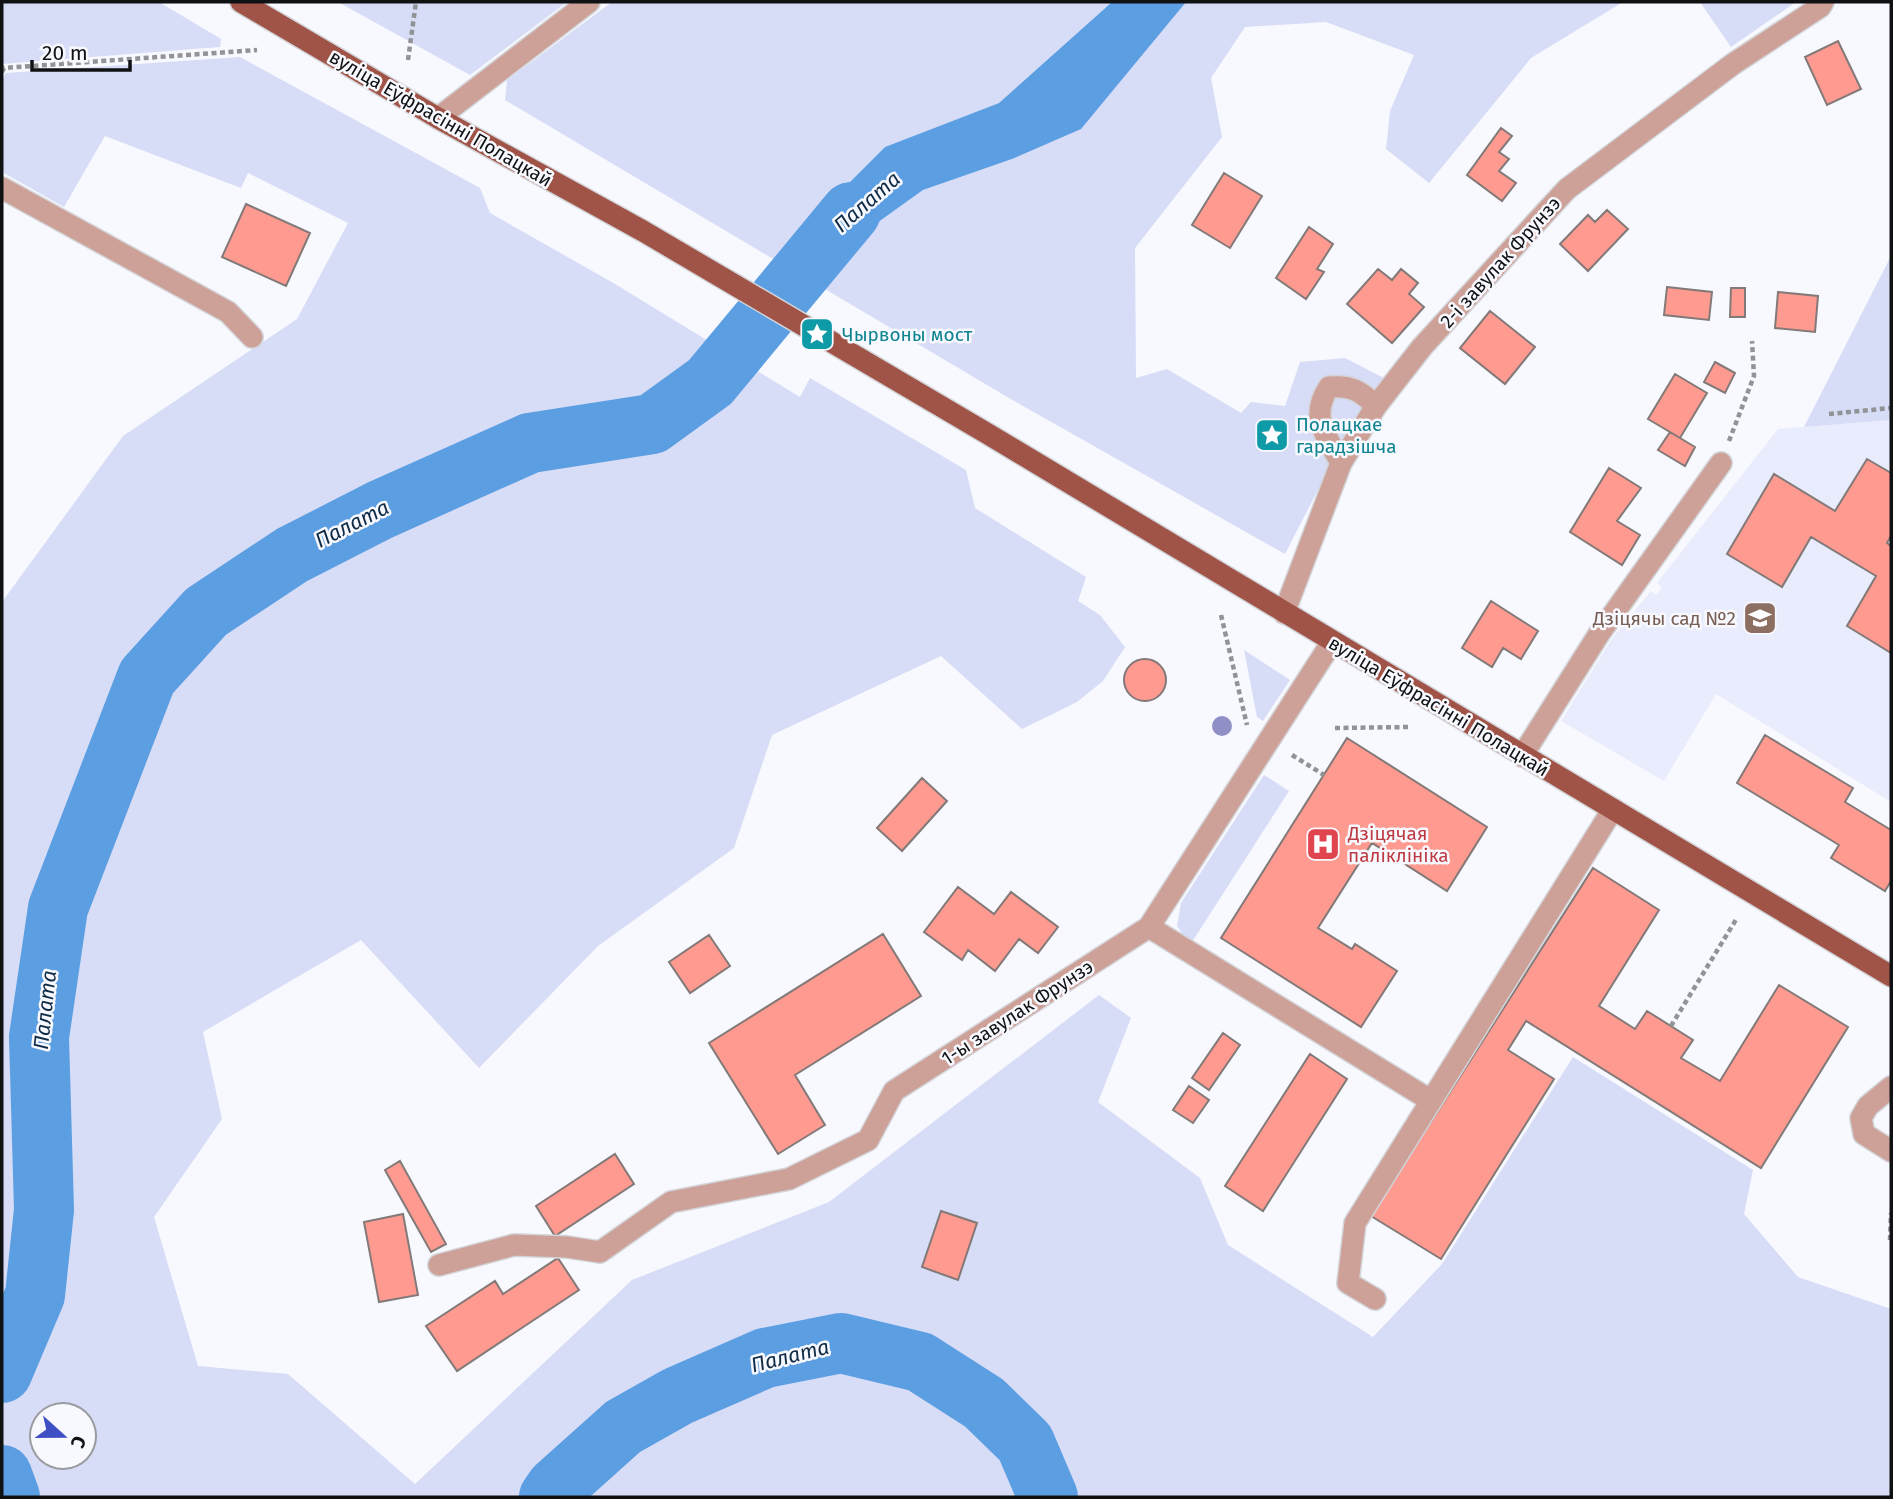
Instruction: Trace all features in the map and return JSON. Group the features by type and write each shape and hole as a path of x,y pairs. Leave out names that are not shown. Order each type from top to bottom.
{"main road":[{"name":"вуліца Еўфрасінні Полацкай","path":"240,2 438,118 643,231 988,434 1891,976"}],"street":[{"path":"438,118 589,2"},
{"name":"2-і завулак Фрунзэ","path":"1284,613 1341,463 1376,407 1422,347 1567,188 1733,64 1820,7 1823,2"},
{"path":"2,188 228,312 252,337"},
{"path":"1341,463 1318,416 1320,401 1329,387 1346,386 1363,393 1376,407"},
{"path":"1522,756 1599,634 1721,463"},
{"name":"1-ы завулак Фрунзэ","path":"439,1265 514,1245 567,1247 600,1252 671,1202 789,1179 868,1140 894,1091 1149,927 1332,642"},
{"path":"1375,1299 1348,1283 1355,1223 1613,809"},
{"path":"1149,927 1430,1100"},
{"path":"1891,1087 1868,1106 1861,1118 1864,1134 1891,1151"}],"path":[{"path":"408,60 416,2"},
{"path":"2,72 4,68 257,50"},
{"path":"1721,463 1754,376 1752,341"},
{"path":"1829,414 1891,408"},
{"path":"1222,615 1236,681"},
{"path":"1335,729 1409,727"},
{"path":"1671,1026 1737,918"},
{"path":"1889,1240 1891,1213"}],"shaded area":[{"path":"2,2 159,2 221,39 220,47 2,64"},
{"path":"338,2 567,2 470,75"},
{"path":"612,2 1112,2 999,103 885,147 817,215 780,263 505,100 507,80"},
{"path":"1186,2 1623,2 1531,58 1429,183 1386,149 1390,111 1414,55 1326,22 1245,27 1211,78 1222,137 1135,248 1136,378 1167,369 1241,413 1251,402 1285,406 1300,362 1345,358 1384,378 1325,476 1285,554 1009,398 825,289 863,233 923,190 1012,159"},
{"path":"1700,2 1796,2 1731,47"},
{"path":"240,57 480,188 490,213 615,284 800,397 810,378 966,470 975,508 1086,577 1078,601 1100,615 1125,647 1103,681 1077,702 1022,729 941,656 772,735 734,848 598,946 479,1068 361,940 203,1032 222,1119 154,1217 198,1366 288,1374 415,1484 632,1280 829,1202 1099,995 1131,1018 1098,1102 1200,1178 1228,1245 1373,1337 1442,1264 1573,1057 1753,1170 1744,1214 1798,1277 1891,1309 1891,1497 2,1497 2,602 123,436 297,319 348,223 248,173 241,188 105,136 64,207 2,172 2,80 6,73"},
{"path":"1891,256 1891,420 1804,427"},
{"name":"Дзіцячы сад №2","path":"1891,420 1891,802 1716,694 1664,781 1561,721 1611,640 1651,591 1656,595 1662,588 1657,583 1778,429"},
{"path":"1244,650 1290,680 1263,721 1257,717"},
{"path":"1264,775 1289,791 1190,945 1177,926 1181,903"}],"water":[{"path":"1112,2 1186,2 1081,129 1012,159 923,190 863,233 825,289 780,263 817,215 885,147 999,103"}],"pier":[{"path":"777,261 828,291 823,292 778,266"}],"building":[{"path":"1838,41 1861,89 1827,105 1805,57"},
{"path":"1501,128 1512,136 1499,152 1509,159 1499,171 1516,183 1502,201 1467,175"},
{"path":"1224,173 1262,196 1230,248 1192,225"},
{"path":"246,204 310,233 286,286 222,257"},
{"path":"1607,210 1628,229 1588,271 1560,244 1588,215 1595,222"},
{"path":"1309,227 1333,244 1317,269 1324,272 1306,299 1276,278"},
{"path":"1378,269 1392,280 1401,269 1418,283 1409,294 1424,307 1392,343 1347,304"},
{"path":"1667,287 1712,292 1709,320 1664,315"},
{"path":"1731,288 1745,288 1745,317 1730,317"},
{"path":"1778,292 1818,296 1815,332 1775,328"},
{"path":"1490,311 1535,347 1505,384 1460,348"},
{"path":"1715,362 1735,373 1725,393 1704,382"},
{"path":"1675,374 1707,393 1680,438 1648,419"},
{"path":"1670,432 1695,447 1685,466 1658,450"},
{"path":"1867,459 1891,473 1891,536 1887,543 1891,546 1891,653 1847,626 1876,576 1811,537 1782,587 1727,554 1774,474 1835,511"},
{"path":"1609,468 1641,488 1617,521 1640,535 1622,565 1570,532"},
{"path":"1491,601 1538,631 1521,659 1503,648 1492,667 1462,648"},
{"path":"1145,659 1160,665 1166,680 1160,695 1145,701 1130,695 1124,680 1130,665"},
{"path":"1765,735 1853,788 1845,802 1891,830 1891,881 1885,891 1831,858 1839,845 1737,783"},
{"path":"1347,738 1487,827 1447,891 1372,843 1318,928 1352,949 1355,944 1397,971 1361,1027 1221,938"},
{"path":"922,778 947,801 902,851 877,828"},
{"path":"1593,868 1659,910 1599,1006 1635,1029 1647,1011 1693,1040 1681,1058 1720,1081 1779,985 1848,1027 1761,1168 1526,1021 1508,1050 1554,1079 1441,1259 1371,1216"},
{"path":"958,887 994,914 1011,892 1058,927 1038,953 1019,939 995,971 968,950 962,960 924,932"},
{"path":"883,934 921,996 795,1075 825,1125 778,1154 709,1043"},
{"path":"709,935 730,966 690,993 669,962"},
{"path":"1223,1033 1240,1045 1209,1090 1192,1078"},
{"path":"1310,1054 1347,1079 1263,1211 1225,1186"},
{"path":"1189,1086 1209,1100 1193,1123 1173,1110"},
{"path":"615,1154 634,1184 555,1236 536,1206"},
{"path":"400,1161 446,1244 431,1252 385,1170"},
{"path":"941,1211 977,1223 958,1280 922,1267"},
{"path":"403,1214 418,1295 379,1302 364,1222"},
{"path":"558,1258 579,1290 457,1371 426,1326 495,1281 503,1294"}],"waterway":[{"name":"Палата","path":"2,1373 35,1295 44,1210 39,1037 58,908 147,677 206,612 292,555 380,510 530,443 652,424 710,382 851,212"},
{"name":"Палата","path":"549,1497 556,1487 623,1427 678,1396 765,1358 841,1343 920,1362 984,1403 1025,1443 1048,1497"},
{"name":"Палата","path":"2,1475 10,1497"}],"place":[{"name":"Чырвоны мост","path":"817,334"},
{"name":"Полацкае гарадзішча","path":"1272,435"},
{"name":"Дзіцячы сад №2","path":"1760,618"},
{"name":"Дзіцячая паліклініка","path":"1323,844"}]}
